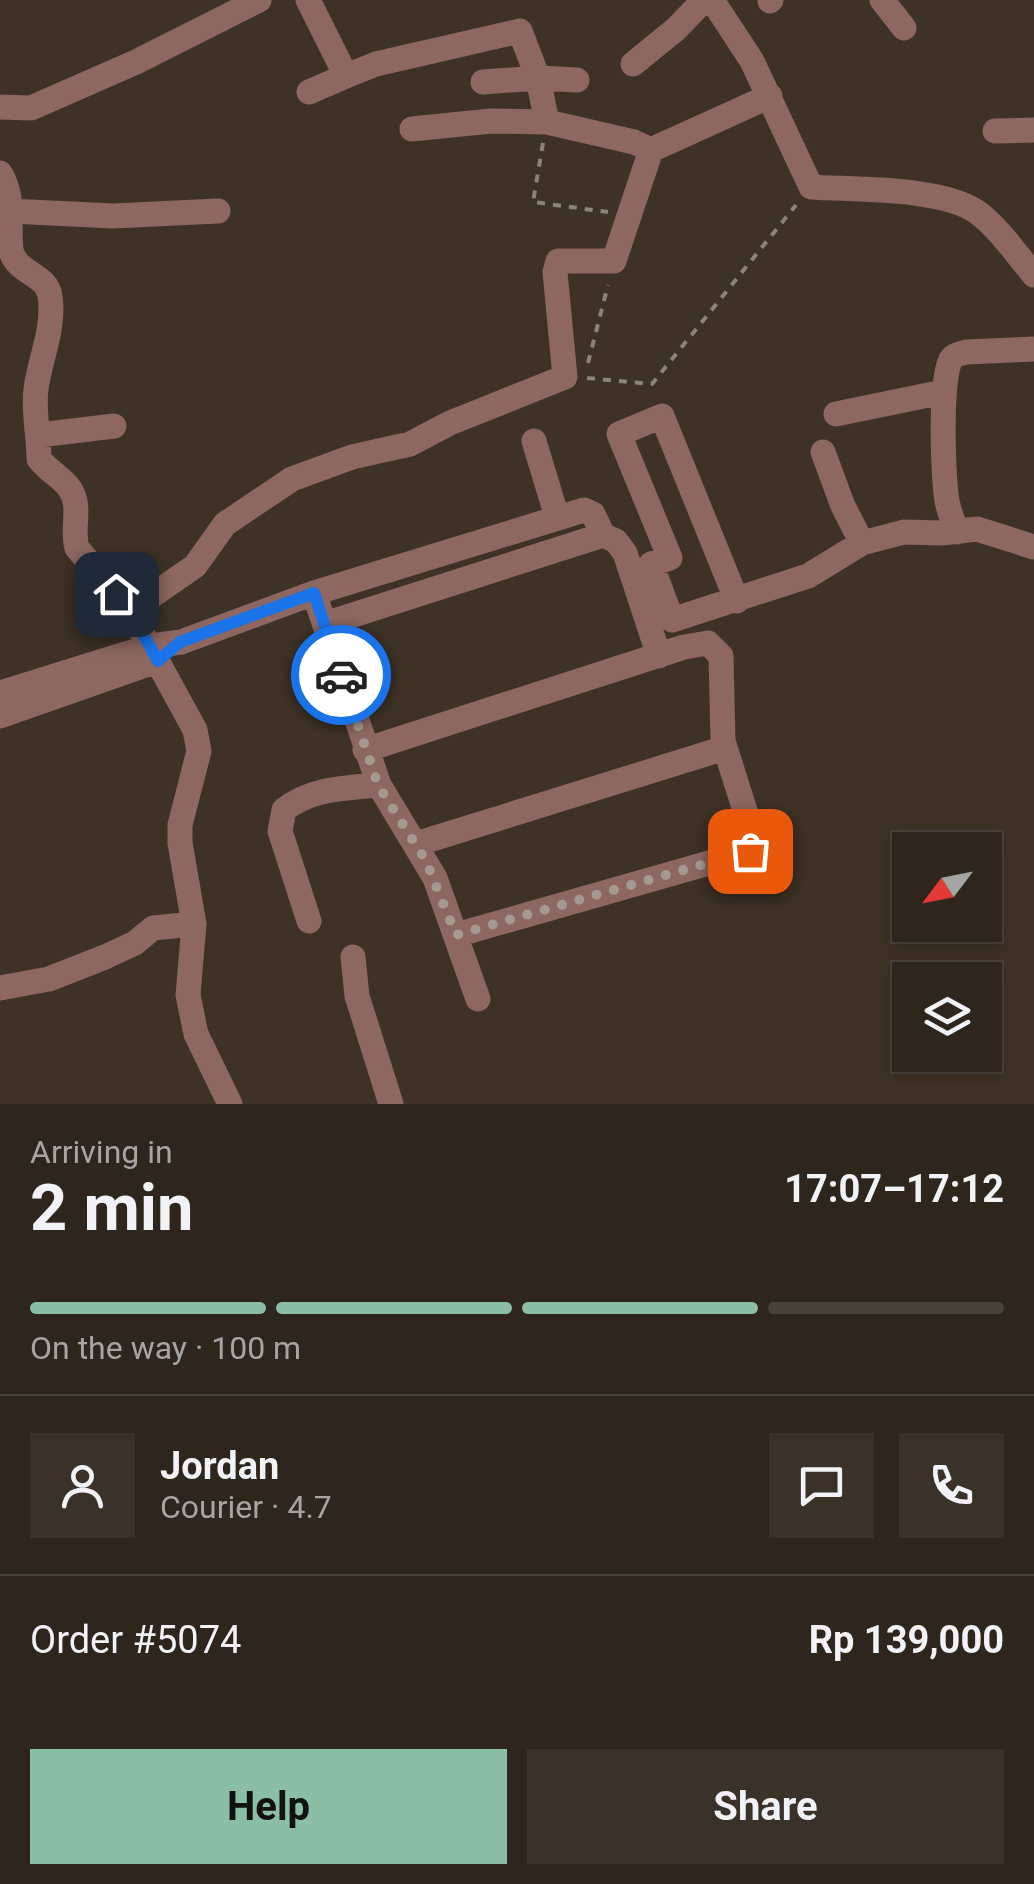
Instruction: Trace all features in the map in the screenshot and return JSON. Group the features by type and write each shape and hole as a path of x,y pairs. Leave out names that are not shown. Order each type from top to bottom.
{"street":[{"path":"0,106 30,108 136,62 259,0"},
{"path":"308,0 346,76"},
{"path":"633,64 704,0"},
{"path":"712,0 752,61 811,187 939,196 961,203 979,213 1034,275"},
{"path":"882,0 904,28"},
{"path":"309,92 376,64 520,31 538,78 547,122"},
{"path":"483,82 577,80"},
{"path":"130,611 195,566 225,524 292,479 352,457 410,444 450,422 564,377 555,272 558,261 614,261 652,150 770,96"},
{"path":"412,128 492,121 547,122 634,142 652,150"},
{"path":"995,132 1034,130"},
{"path":"0,173 6,182 15,260 44,284 50,296 46,344 35,398 39,459 64,481 74,497 77,548 130,611 198,742 180,825 194,924 188,995 190,1014 205,1055 230,1104"},
{"path":"10,211 113,216 218,211"},
{"path":"957,532 944,479 944,392 949,362 955,355 1034,349"},
{"path":"836,414 944,392"},
{"path":"737,601 662,416 619,434 670,558 652,564 672,620 737,601 808,576 862,544 904,532 976,529 1034,547"},
{"path":"39,435 114,426"},
{"path":"534,442 558,518"},
{"path":"823,452 862,544"},
{"path":"0,716 180,642 314,593 589,511 603,535 616,541 625,554 659,656"},
{"path":"324,624 603,535"},
{"path":"314,593 378,785 434,878 478,999"},
{"path":"365,750 684,647 708,643 717,650 723,670 722,730 748,820 750,851 456,935"},
{"path":"0,693 154,653"},
{"path":"416,844 725,748"},
{"path":"309,921 280,831 284,810 326,790 378,785"},
{"path":"0,988 49,979 105,957 153,928 194,924"},
{"path":"352,957 357,996 391,1104"}],"path":[{"path":"547,122 532,202 628,215"},
{"path":"614,261 584,378 652,384 811,187"}],"way so far":[{"path":"341,675 378,785 426,861 456,935 750,851"}],"route":[{"path":"116,594 158,661 180,642 314,593 341,675"}]}
